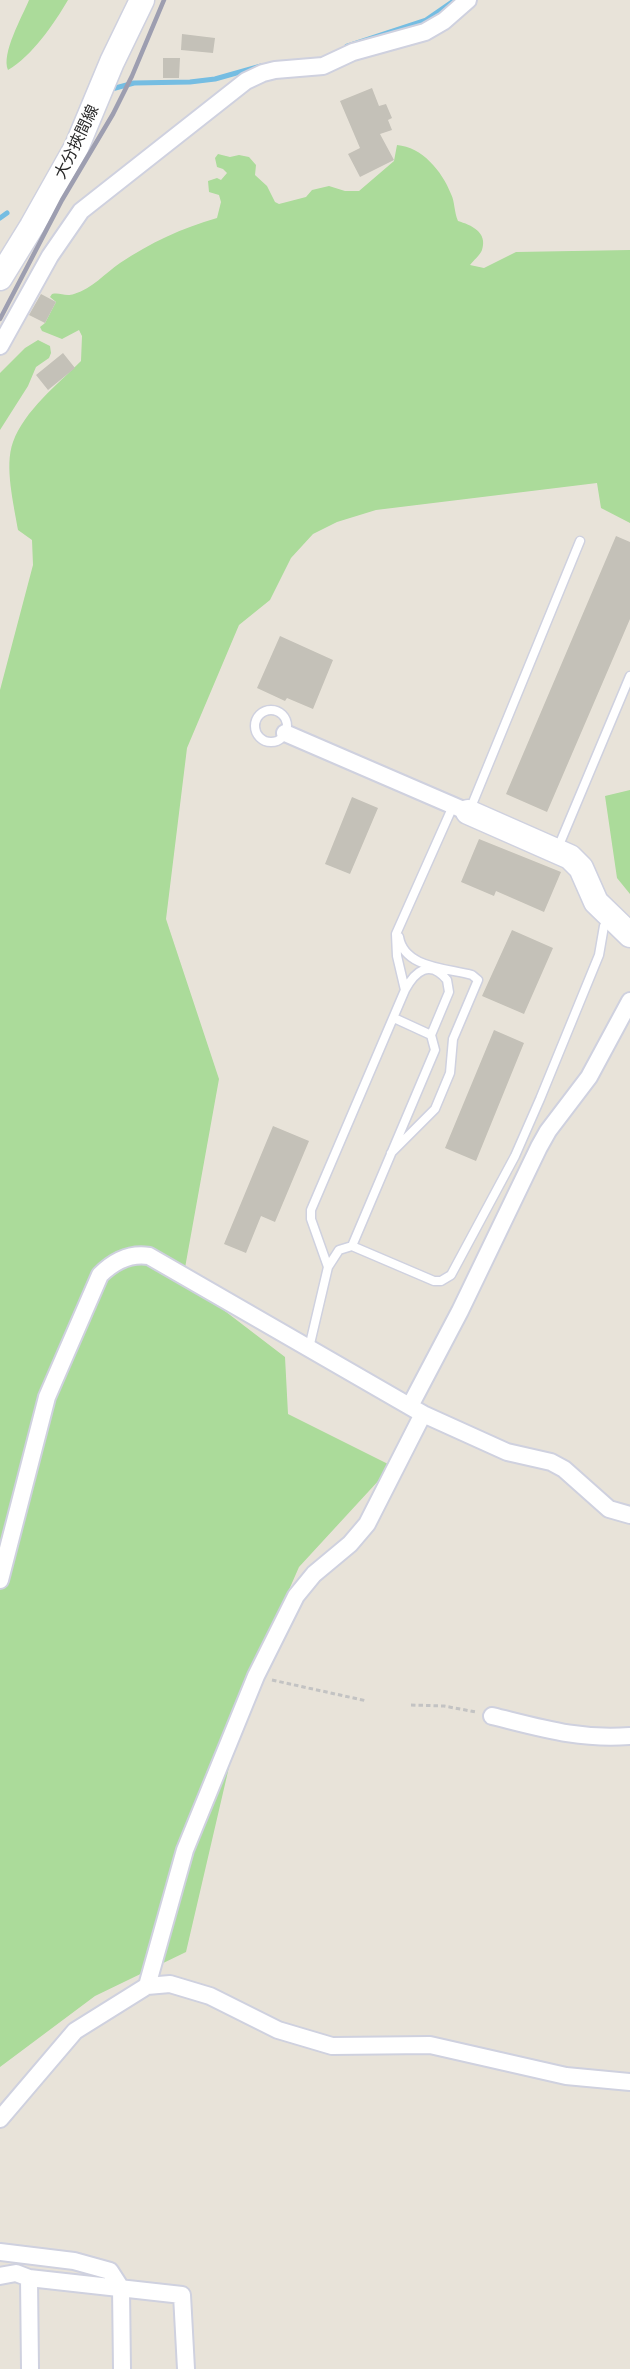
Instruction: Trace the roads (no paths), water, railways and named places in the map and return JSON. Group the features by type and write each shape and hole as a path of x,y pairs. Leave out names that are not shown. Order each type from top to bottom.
{"main road":[{"name":"大分挾間線","path":"0,278 76,146 142,0"},
{"path":"461,809 557,850 577,863 596,902 630,935"}],"street":[{"path":"0,346 50,256 81,211 246,81 275,70 317,68 353,52 425,32 444,21 468,0"},
{"path":"285,733 461,809"},
{"path":"147,1986 185,1850 256,1676 296,1596 314,1574 350,1544 367,1524 460,1311 539,1147 548,1131 589,1077 630,1001"},
{"path":"0,1580 47,1397 94,1287 107,1268 133,1254 150,1256 416,1410 507,1452 551,1462 564,1469 609,1509 630,1515"},
{"path":"492,1716 572,1735 595,1738 630,1736"},
{"path":"0,2119 75,2031 147,1986 170,1984 210,1996 278,2030 332,2046 430,2045 566,2076 630,2082"},
{"path":"0,2252 74,2261 110,2271 121,2288 122,2369"},
{"path":"0,2276 16,2273 29,2278 182,2295 186,2369"},
{"path":"29,2278 30,2369"}],"lane":[{"path":"405,990 395,942 398,929 461,809 580,541"},
{"path":"557,850 630,676"},
{"path":"309,1348 328,1267 339,1250 352,1246 434,1281 441,1281 451,1275 515,1156 599,956 604,926 610,916"},
{"path":"391,1153 435,1109 450,1073 453,1039 478,980 472,975 410,958 402,949 398,929"},
{"path":"328,1267 311,1219 311,1210 412,976 423,970 437,972 447,980 449,992 431,1035 435,1050 352,1246"},
{"path":"394,1018 431,1035"}],"waterway":[{"path":"347,46 426,20 455,0"},
{"path":"108,90 134,83 215,79 261,66"},
{"path":"0,218 7,213"}],"railway":[{"path":"0,319 62,200 113,114 132,76 164,0"}]}
